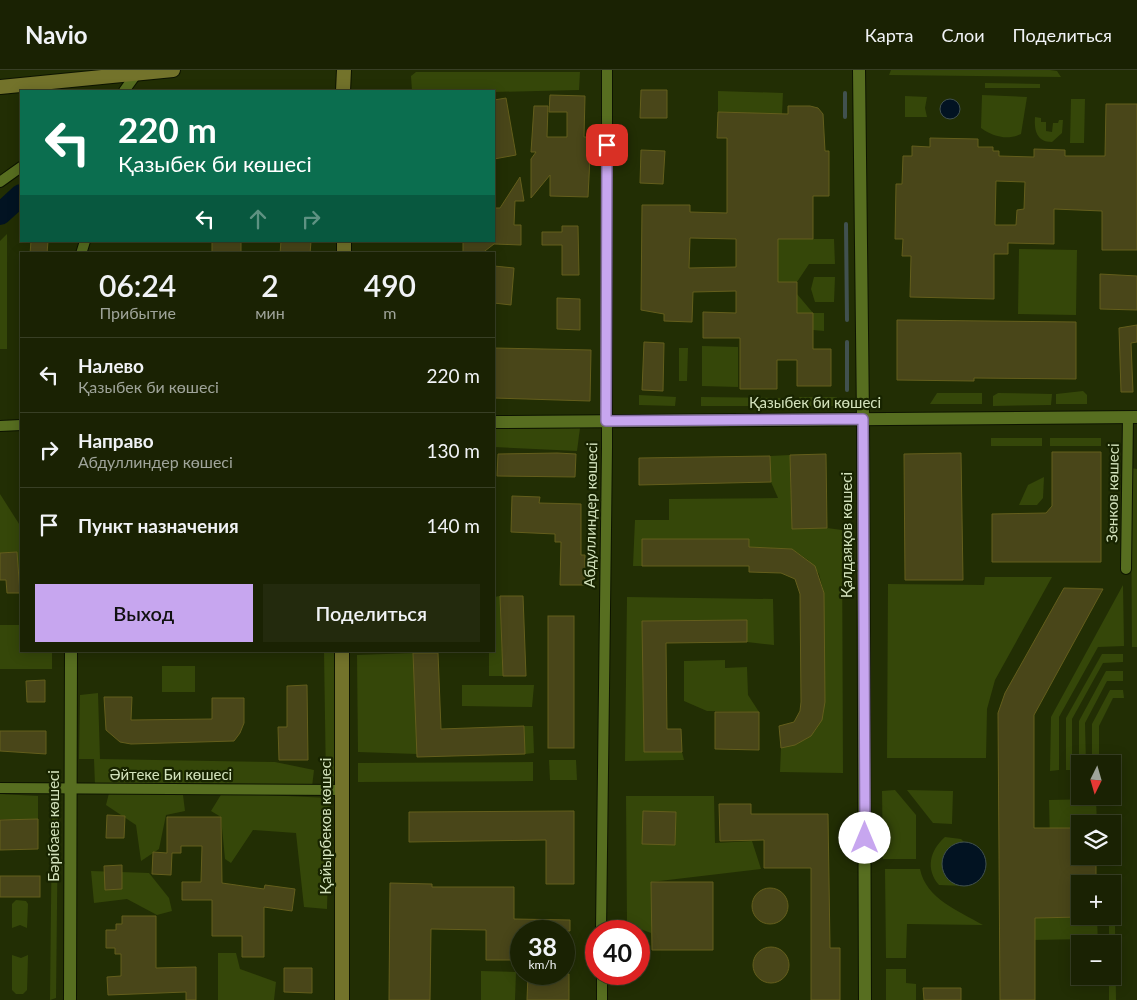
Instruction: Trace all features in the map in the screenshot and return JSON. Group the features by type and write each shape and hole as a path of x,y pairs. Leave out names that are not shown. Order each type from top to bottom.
{"main road":[{"path":"0,87 173,70"},
{"path":"343,90 344,70"},
{"name":"Қайырбеков көшесі","path":"342,652 342,1000"}],"street":[{"name":"Абдуллиндер көшесі","path":"602,920 607,70"},
{"name":"Қалдаяқов көшесі","path":"859,70 863,419 865,1000"},
{"path":"125,90 137,73"},
{"path":"0,182 20,168"},
{"name":"Қазыбек би көшесі","path":"495,422 1133,417"},
{"name":"Зенков көшесі","path":"1126,570 1133,417"},
{"path":"0,426 20,425"},
{"name":"Бәрібаев көшесі","path":"70,1000 71,652"},
{"name":"Әйтеке Би көшесі","path":"0,788 342,790"},
{"path":"602,985 602,1000"}],"green space":[{"path":"891,70 1050,70 1057,71 1061,77 889,75"},
{"path":"416,72 580,72 579,90 495,92 495,90 412,90 411,76"},
{"path":"985,83 1040,84 1040,88 985,88"},
{"path":"718,91 783,93 782,114 718,112"},
{"path":"982,95 1027,97 1021,134 1000,137 981,128"},
{"path":"905,96 927,97 925,108 927,117 905,117"},
{"path":"1071,99 1085,99 1084,143 1070,143"},
{"path":"1035,117 1041,118 1041,122 1046,122 1046,131 1052,132 1053,123 1063,120 1062,133 1052,142 1043,140 1036,131"},
{"path":"7,234 7,349 0,349 0,241"},
{"path":"778,239 834,239 835,264 809,264 797,282 778,282"},
{"path":"1019,249 1077,250 1076,315 1018,314"},
{"path":"814,277 835,277 834,302 815,302 811,289"},
{"path":"778,294 797,294 813,313 778,313"},
{"path":"813,313 824,313 824,331 813,330"},
{"path":"702,346 738,347 738,387 702,386"},
{"path":"679,348 688,348 687,381 679,381"},
{"path":"1083,391 1087,395 1087,404 1056,404 1056,394"},
{"path":"937,393 982,393 982,404 930,404"},
{"path":"998,393 1052,394 1051,405 993,406 993,396"},
{"path":"639,395 676,397 675,406 639,405"},
{"path":"701,397 792,398 792,406 701,406"},
{"path":"799,397 837,397 835,406 801,406"},
{"path":"580,428 577,451 495,447 495,429"},
{"path":"991,438 1042,438 1042,446 991,446"},
{"path":"1050,438 1101,438 1101,446 1050,446"},
{"path":"790,455 792,528 842,530 843,773 780,772 781,748 803,740 814,732 824,711 824,593 819,574 808,560 792,549 749,547 749,539 642,539 642,566 633,566 635,520 669,520 669,499 778,498 771,482 770,456"},
{"path":"1131,468 1137,469 1137,647 1132,647"},
{"path":"1044,477 1043,498 1037,505 1019,505 1028,485"},
{"path":"0,494 20,525 20,593 17,552 0,553"},
{"path":"985,577 1052,577 995,680 987,709 986,758 887,758 888,584 984,585"},
{"path":"1123,585 1124,646 1098,647 1059,717 1059,770 1050,771 1051,717"},
{"path":"500,596 503,676 489,676 489,652 495,652 495,597"},
{"path":"627,597 773,599 774,645 747,642 747,620 642,621 644,752 682,752 684,760 625,761"},
{"path":"0,625 20,625 20,652 52,652 52,669 0,669"},
{"path":"324,652 335,652 335,781 326,783"},
{"path":"413,653 417,754 358,752 357,655"},
{"path":"1102,654 1123,654 1123,662 1103,663 1072,719 1071,770 1066,770 1066,718"},
{"path":"725,660 725,668 747,667 748,695 759,712 707,711 684,701 684,661"},
{"path":"162,666 195,666 195,692 162,692"},
{"path":"1106,671 1123,671 1123,681 1107,681 1085,723 1086,755 1079,755 1079,721"},
{"path":"462,685 534,685 532,707 462,706"},
{"path":"1110,690 1123,690 1124,698 1113,698 1099,726 1099,755 1092,755 1092,724"},
{"path":"98,693 100,759 275,762 314,770 312,787 95,786 94,759 79,759 80,695"},
{"path":"524,726 533,726 534,753 525,754"},
{"path":"549,760 576,760 577,780 550,780"},
{"path":"533,762 533,781 358,782 358,763"},
{"path":"895,790 916,815 916,859 883,859 882,791"},
{"path":"907,790 953,791 952,824 933,823"},
{"path":"109,793 183,795 185,811 166,815 159,849 141,861 136,825 106,805"},
{"path":"222,793 330,798 327,909 304,907 296,833 253,830 231,863 225,859 221,817 211,811"},
{"path":"0,794 38,796 38,819 0,819"},
{"path":"626,796 714,796 715,843 752,841 761,869 651,882 651,933 650,920 627,920"},
{"path":"1049,800 1071,800 1071,805 1096,805 1097,815 1071,815 1071,828 1052,828 1050,845"},
{"path":"52,815 58,815 56,998 50,1000"},
{"path":"945,837 961,839 964,842 956,843 957,885 965,886 939,885 932,873 931,860 933,854"},
{"path":"885,869 920,869 923,879 936,896 954,909 983,925 907,924 906,958 886,958"},
{"path":"91,871 149,873 169,898 172,911 157,915 127,899 94,903"},
{"path":"16,900 26,901 28,904 27,928 20,925 12,928 12,904"},
{"path":"1071,917 1071,925 1097,925 1098,935 1071,935 1071,939 1032,940 1032,918"},
{"path":"1109,925 1115,925 1115,935 1109,935"},
{"path":"218,953 236,953 240,969 276,982 274,1000 218,1000"},
{"path":"12,955 21,958 28,955 27,990 23,994 16,994 12,990"},
{"path":"886,969 906,969 906,983 916,984 916,1000 886,1000"},
{"path":"481,971 510,972 510,985 516,985 515,1000 481,1000"},
{"path":"1109,985 1116,985 1116,1000 1109,1000"}],"water":[{"path":"950,99 957,102 960,109 957,116 950,119 943,116 940,109 943,102"},
{"path":"960,842 968,842 980,848 986,864 980,880 968,886 960,886 948,880 942,868 942,860 948,848"}],"building":[{"path":"641,90 667,90 667,118 640,118"},
{"path":"550,95 585,96 584,137 591,137 588,197 550,196 550,175 531,198 531,159 536,152 531,152 534,106 548,106 547,137 567,137 567,112 549,112"},
{"path":"506,98 516,155 495,159 495,100"},
{"path":"1106,104 1137,104 1137,250 1102,250 1102,211 1054,209 1054,244 1008,243 1008,254 994,254 994,299 910,297 911,256 902,256 903,239 895,239 896,184 902,184 903,156 912,156 912,146 930,147 930,138 978,139 978,147 993,147 993,151 999,151 999,156 1034,157 1034,149 1065,150 1065,156 1105,156","holes":["996,181 1025,182 1024,209 1017,210 1016,225 995,225"]},
{"path":"788,106 810,106 818,108 823,114 825,151 829,151 829,196 813,196 813,239 778,239 778,282 797,282 797,313 813,313 813,349 831,349 831,386 797,386 797,360 777,360 777,389 740,389 740,338 703,338 703,312 736,313 736,291 693,292 692,322 664,321 664,314 641,310 642,205 690,205 690,212 727,213 727,138 717,138 718,112 788,114","holes":["690,238 736,239 736,267 689,268"]},
{"path":"641,150 665,151 663,184 640,183"},
{"path":"520,177 524,201 515,201 514,225 521,225 521,245 494,244 484,252 463,252 463,242 495,242 495,208 500,208"},
{"path":"562,226 578,226 579,275 562,275 562,245 542,245 542,232 562,232"},
{"path":"31,242 48,242 47,252 30,252"},
{"path":"212,242 241,242 241,252 212,252"},
{"path":"281,242 311,242 310,252 280,252"},
{"path":"495,266 514,268 511,305 495,303"},
{"path":"1100,274 1137,276 1137,310 1100,309"},
{"path":"557,298 580,299 580,330 557,329"},
{"path":"897,320 1076,322 1076,379 974,378 974,381 897,380"},
{"path":"1137,325 1137,342 1131,343 1133,392 1121,392 1119,328"},
{"path":"644,342 664,343 663,391 642,390"},
{"path":"495,348 591,350 590,401 495,398"},
{"path":"1052,452 1101,452 1101,562 992,562 992,514 1046,513 1052,506"},
{"path":"961,453 963,580 905,580 904,454"},
{"path":"498,454 576,454 575,477 497,476"},
{"path":"826,454 827,528 792,529 790,455"},
{"path":"770,456 771,482 639,485 639,458"},
{"path":"512,496 540,497 539,503 581,504 581,555 585,555 585,585 560,585 561,542 555,542 555,534 511,532"},
{"path":"642,539 749,539 749,547 792,549 815,566 824,593 825,702 822,720 811,736 795,745 781,748 779,726 794,722 800,711 801,702 800,594 795,579 781,573 749,572 749,566 642,566"},
{"path":"17,552 20,593 7,593 6,580 0,580 0,553"},
{"path":"1064,588 1103,589 1034,715 1034,828 1071,828 1071,865 1096,865 1096,875 1071,875 1071,917 1035,918 1035,1000 1000,1000 998,713 1005,693"},
{"path":"500,596 523,596 526,676 503,676"},
{"path":"548,616 574,616 574,748 548,748"},
{"path":"747,620 747,642 666,643 667,729 681,729 682,752 644,752 642,621"},
{"path":"413,653 438,653 441,729 524,726 525,754 417,757"},
{"path":"45,680 45,702 27,702 26,681"},
{"path":"307,685 308,760 279,760 278,727 287,727 287,686"},
{"path":"104,697 132,697 131,720 212,719 212,698 244,698 244,723 234,741 131,744 120,742 106,730"},
{"path":"715,712 759,712 759,750 715,749"},
{"path":"0,731 46,731 46,754 0,751"},
{"path":"719,804 751,804 751,814 828,814 830,948 840,948 840,1000 811,1000 811,868 764,868 764,840 720,841"},
{"path":"574,811 574,884 546,884 546,840 409,842 409,812"},
{"path":"643,811 676,812 675,845 642,844"},
{"path":"107,815 125,816 124,838 106,838"},
{"path":"167,817 221,817 222,883 264,889 265,885 295,889 292,911 264,907 264,957 242,957 242,936 212,936 212,900 182,900 182,882 201,882 202,846 181,846 181,853 172,853 171,875 152,874 153,852 167,853"},
{"path":"38,819 38,849 0,850 0,820"},
{"path":"122,865 122,889 105,890 104,866"},
{"path":"0,876 40,876 40,897 0,897"},
{"path":"651,882 713,882 713,950 652,950"},
{"path":"390,883 432,884 432,887 514,887 514,919 570,920 510,920 510,960 486,960 486,930 431,929 430,1000 389,1000"},
{"path":"770,888 777,889 783,893 787,899 787,913 783,919 777,923 770,924 763,923 757,919 753,913 752,906 753,899 757,893 763,889"},
{"path":"122,916 156,916 156,968 196,967 196,1000 186,1000 186,992 108,995 107,977 121,976 121,954 115,954 115,948 106,948 106,930 116,930 116,924 122,924"},
{"path":"771,947 778,948 784,952 788,958 788,972 784,978 778,982 771,983 764,982 758,978 754,972 753,965 754,958 758,952 764,948"},
{"path":"284,968 312,968 312,993 284,992"},
{"path":"528,985 569,985 569,1000 527,1000"},
{"path":"923,988 961,988 961,1000 924,1000"}],"waterway":[{"path":"845,93 845,117"},
{"path":"0,214 20,196"},
{"path":"846,224 847,320"},
{"path":"847,342 847,390"}],"route":[{"path":"607,145 606,421 863,419 865,838"}]}
